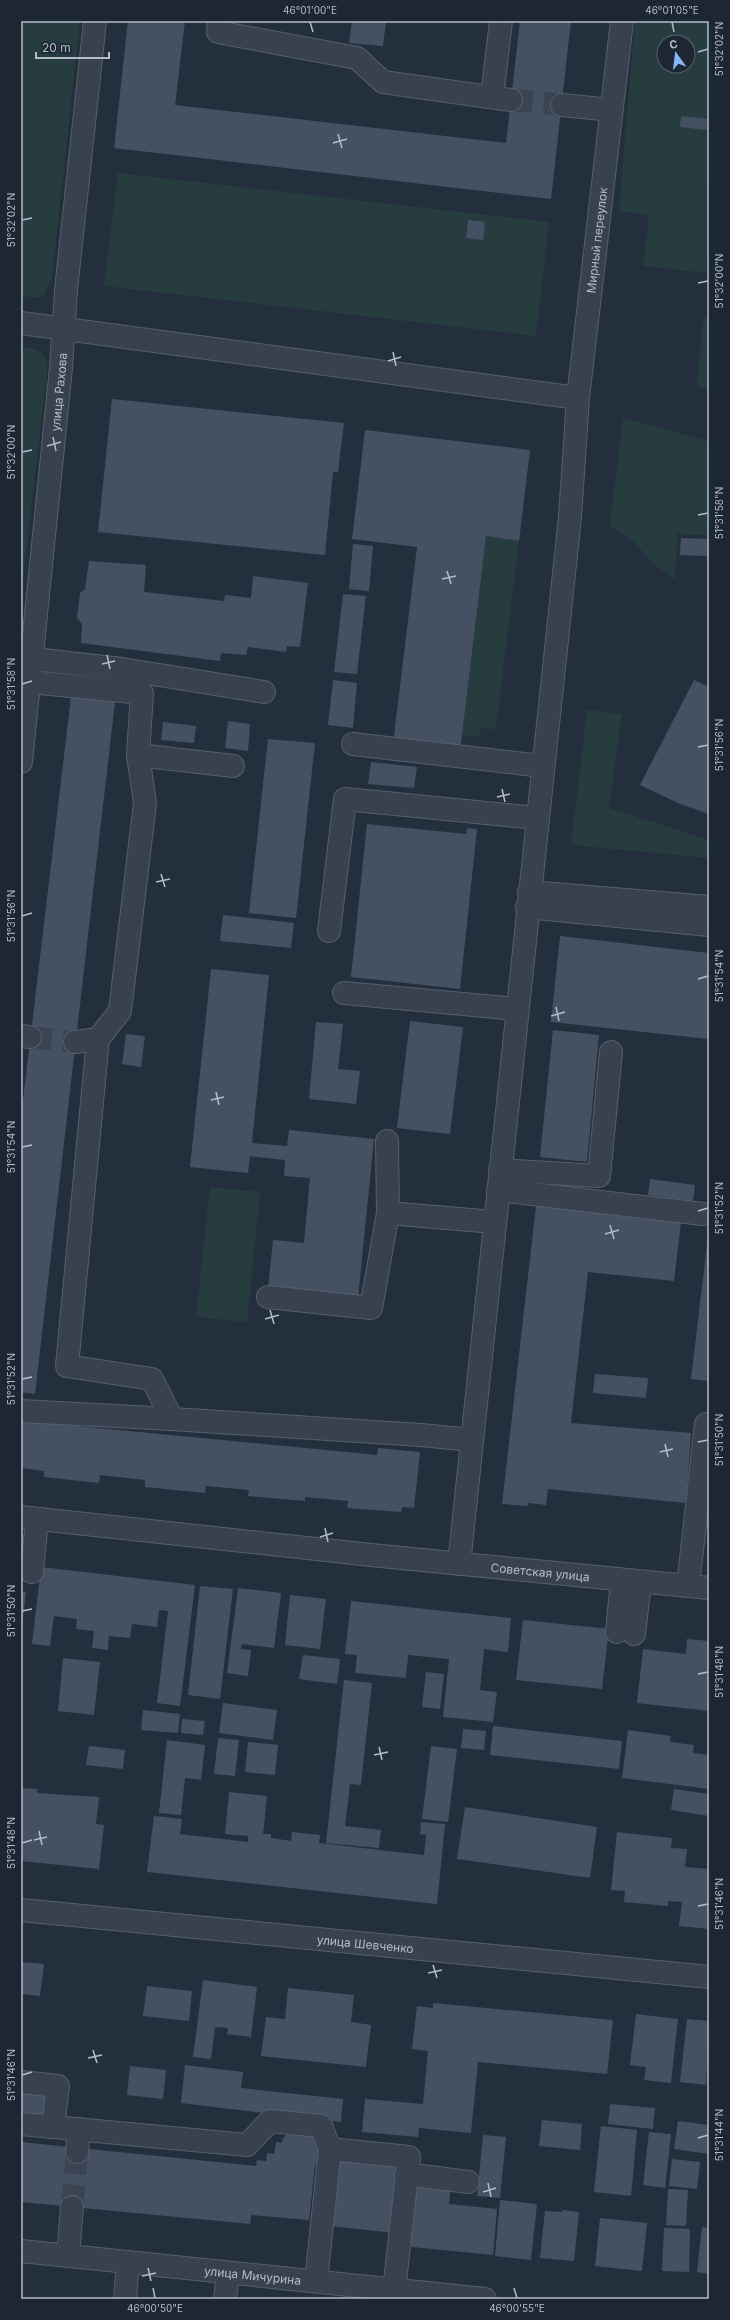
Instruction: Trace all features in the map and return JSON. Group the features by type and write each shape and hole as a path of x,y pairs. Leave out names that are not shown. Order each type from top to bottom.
{"street":[{"name":"улица Рахова","path":"21,762 33,659 95,21"},
{"path":"219,21 218,32 357,58 384,82 502,98 501,21"},
{"name":"Мирный переулок","path":"459,1564 542,766 570,517 578,398 622,21"},
{"path":"562,105 611,110"},
{"path":"21,323 578,398"},
{"path":"33,659 122,669 264,692"},
{"path":"30,682 142,693 138,754 145,803 120,1011 98,1038 67,1366 152,1379 172,1419"},
{"path":"353,744 542,766"},
{"path":"138,754 233,766"},
{"path":"329,931 344,799 537,818"},
{"path":"528,900 709,907"},
{"path":"528,900 709,925"},
{"path":"344,993 517,1009"},
{"path":"75,1042 98,1038"},
{"path":"499,1180 598,1176 611,1052"},
{"path":"268,1297 371,1308 388,1213 387,1141"},
{"path":"499,1180 703,1214"},
{"path":"388,1213 494,1222"},
{"path":"21,1410 421,1435 472,1440"},
{"path":"688,1586 706,1424"},
{"path":"29,1518 32,1572"},
{"name":"Советская улица","path":"29,1518 371,1555 709,1588"},
{"path":"625,1633 631,1581"},
{"name":"улица Шевченко","path":"21,1910 709,1977"},
{"path":"21,2082 58,2086 53,2127"},
{"path":"21,2124 247,2145 270,2120 321,2126 330,2149 316,2282"},
{"path":"77,2152 79,2129"},
{"path":"330,2149 409,2157 394,2290"},
{"path":"406,2174 468,2182"},
{"path":"68,2256 72,2207"},
{"name":"улица Мичурина","path":"21,2251 486,2299"},
{"path":"125,2299 128,2262"},
{"path":"225,2299 228,2273"}],"green space":[{"path":"21,21 80,21 52,278 45,294 38,298 21,296"},
{"path":"635,21 709,21 707,273 643,266 649,215 619,211"},
{"path":"118,173 549,222 536,336 104,286"},
{"path":"703,318 709,318 709,390 697,386"},
{"path":"21,347 36,349 46,358 47,373 21,596"},
{"path":"623,418 709,441 709,535 677,534 675,579 653,564 635,543 610,525"},
{"path":"486,536 519,541 496,729 480,728 479,737 462,735"},
{"path":"587,710 622,714 609,808 709,840 709,858 571,845"},
{"path":"210,1187 260,1192 247,1322 196,1317"}],"building":[{"path":"128,21 185,21 175,105 506,143 520,21 571,21 551,199 114,148"},
{"path":"352,21 386,21 383,46 349,43"},
{"path":"681,116 708,119 707,130 680,127"},
{"path":"468,220 485,222 483,240 466,238"},
{"path":"112,399 344,423 338,472 333,472 325,555 98,532"},
{"path":"365,430 530,450 519,541 486,536 460,752 393,744 417,547 352,539"},
{"path":"681,538 709,539 709,556 680,555"},
{"path":"353,544 373,546 369,591 349,589"},
{"path":"89,561 146,565 144,592 224,601 225,595 251,598 253,576 308,583 300,647 287,646 286,652 248,647 246,655 221,653 220,661 81,643 82,624 77,618 80,593 85,589"},
{"path":"343,594 366,596 357,674 334,672"},
{"path":"333,680 357,683 353,728 328,725"},
{"path":"694,680 709,687 709,814 680,804 640,785"},
{"path":"71,697 115,702 35,1394 21,1392 21,1117"},
{"path":"228,721 250,724 248,751 225,748"},
{"path":"163,722 196,726 194,743 161,740"},
{"path":"268,739 315,743 296,918 249,913"},
{"path":"371,762 417,767 414,788 368,784"},
{"path":"367,824 466,834 467,828 477,829 460,989 351,977"},
{"path":"223,915 294,923 291,948 220,941"},
{"path":"560,936 709,953 709,1039 551,1022"},
{"path":"211,969 269,975 252,1143 287,1146 289,1130 374,1139 358,1298 268,1289 273,1240 304,1243 310,1178 284,1176 285,1160 250,1156 248,1173 190,1167"},
{"path":"410,1021 463,1027 450,1134 397,1128"},
{"path":"316,1022 343,1024 338,1069 360,1071 356,1104 309,1099"},
{"path":"553,1030 599,1035 587,1162 540,1157"},
{"path":"126,1034 145,1036 141,1067 122,1064"},
{"path":"650,1179 695,1185 693,1201 648,1195"},
{"path":"536,1206 681,1222 674,1281 588,1272 571,1423 691,1433 686,1503 548,1489 546,1505 528,1503 528,1506 502,1504"},
{"path":"709,1236 709,1381 691,1379"},
{"path":"595,1374 648,1378 646,1398 593,1393"},
{"path":"21,1413 25,1421 377,1455 378,1448 420,1452 414,1508 402,1507 401,1512 347,1508 348,1501 305,1497 305,1501 248,1496 249,1490 206,1486 205,1493 145,1487 145,1480 100,1475 99,1483 44,1477 44,1471 21,1468"},
{"path":"41,1567 195,1585 180,1706 157,1703 168,1611 159,1610 157,1627 132,1624 130,1638 109,1636 108,1650 92,1648 94,1631 76,1629 77,1619 54,1616 50,1646 32,1644"},
{"path":"200,1586 233,1589 220,1699 188,1695"},
{"path":"238,1588 281,1593 274,1648 242,1644 241,1649 251,1650 248,1676 227,1673"},
{"path":"21,1592 26,1592 22,1627 21,1626"},
{"path":"290,1595 326,1599 320,1649 285,1645"},
{"path":"351,1601 511,1618 508,1652 484,1649 480,1690 497,1692 493,1722 443,1717 449,1659 408,1655 406,1678 355,1673 357,1655 345,1654"},
{"path":"523,1620 609,1629 602,1689 516,1680"},
{"path":"687,1639 709,1641 709,1711 637,1703 643,1649 686,1654"},
{"path":"303,1655 340,1659 337,1684 299,1679"},
{"path":"63,1658 100,1662 94,1715 58,1711"},
{"path":"426,1672 444,1674 440,1709 422,1707"},
{"path":"344,1680 372,1683 361,1785 350,1784 345,1826 381,1830 379,1848 326,1843"},
{"path":"223,1703 277,1710 273,1740 219,1733"},
{"path":"143,1710 180,1714 178,1733 141,1730"},
{"path":"182,1719 205,1721 203,1735 181,1733"},
{"path":"493,1726 622,1741 619,1769 490,1755"},
{"path":"463,1729 486,1731 484,1750 461,1748"},
{"path":"628,1730 671,1736 670,1742 694,1745 693,1753 709,1755 709,1789 622,1778"},
{"path":"218,1738 239,1740 235,1776 214,1774"},
{"path":"167,1740 205,1745 201,1780 185,1778 181,1815 159,1813"},
{"path":"248,1742 278,1745 275,1775 245,1772"},
{"path":"89,1746 125,1750 123,1769 86,1765"},
{"path":"431,1746 457,1749 448,1822 422,1819"},
{"path":"21,1788 37,1789 37,1793 99,1797 96,1824 104,1825 99,1869 21,1861"},
{"path":"674,1789 709,1794 709,1816 671,1810"},
{"path":"229,1792 267,1796 263,1834 271,1834 271,1838 291,1841 292,1832 320,1835 319,1843 424,1855 426,1835 420,1834 421,1822 445,1824 437,1904 147,1872 154,1816 182,1819 180,1834 248,1842 248,1836 225,1834"},
{"path":"465,1807 597,1827 590,1878 457,1859"},
{"path":"617,1832 672,1838 671,1848 687,1849 685,1867 709,1869 709,1929 679,1926 682,1902 668,1901 668,1906 624,1902 625,1891 611,1890"},
{"path":"21,1962 44,1964 40,1996 21,1994"},
{"path":"203,1980 257,1987 251,2037 227,2034 228,2028 215,2027 211,2059 193,2057"},
{"path":"147,1986 192,1991 189,2021 143,2016"},
{"path":"288,1988 354,1995 351,2022 371,2025 366,2067 261,2056 266,2017 285,2019"},
{"path":"433,2003 613,2020 607,2074 478,2062 471,2133 419,2128 418,2137 362,2132 365,2099 423,2104 428,2051 412,2049 417,2006 433,2008"},
{"path":"636,2014 678,2019 671,2083 644,2080 646,2067 630,2065"},
{"path":"687,2019 709,2021 706,2085 680,2082"},
{"path":"185,2065 243,2072 241,2088 343,2099 341,2122 181,2103"},
{"path":"130,2066 166,2070 163,2099 127,2095"},
{"path":"21,2091 47,2094 45,2117 21,2114"},
{"path":"610,2104 655,2108 653,2129 608,2124"},
{"path":"542,2120 582,2124 580,2150 539,2146"},
{"path":"678,2121 709,2125 709,2154 674,2149"},
{"path":"601,2126 637,2130 631,2196 594,2192"},
{"path":"291,2131 313,2133 319,2141 318,2148 323,2149 322,2166 315,2165 309,2220 251,2215 250,2224 21,2202 21,2142 256,2166 257,2160 266,2161 267,2153 274,2154 276,2142 282,2143 283,2138"},
{"path":"649,2132 671,2134 665,2188 643,2185"},
{"path":"483,2135 506,2137 500,2198 477,2196"},
{"path":"672,2159 700,2162 697,2189 669,2186"},
{"path":"339,2160 401,2167 394,2233 331,2226"},
{"path":"410,2179 451,2183 449,2204 497,2209 493,2255 403,2246"},
{"path":"668,2189 688,2190 686,2226 666,2225"},
{"path":"500,2200 537,2204 531,2260 495,2256"},
{"path":"562,2210 579,2212 574,2261 540,2258 545,2211 562,2212"},
{"path":"600,2218 647,2223 642,2271 595,2266"},
{"path":"702,2227 709,2228 709,2274 697,2272"},
{"path":"664,2228 690,2229 689,2272 662,2271"}],"tunnel":[{"path":"511,100 562,105"},
{"path":"30,1037 75,1042"},
{"path":"72,2207 77,2152"}]}
